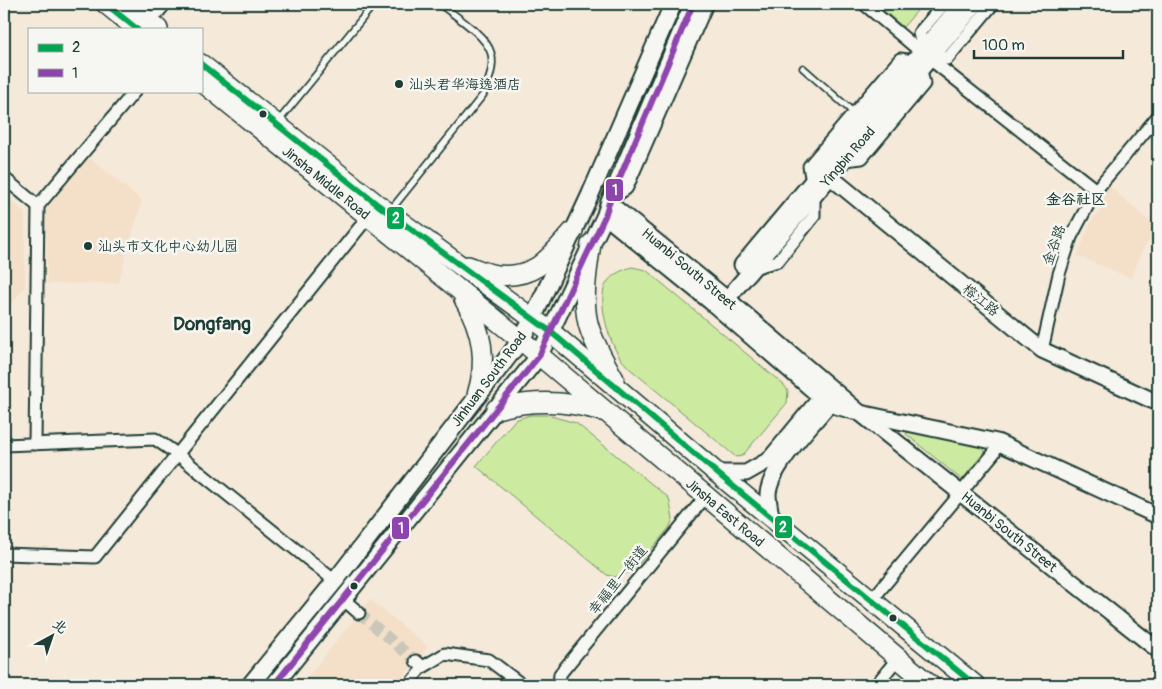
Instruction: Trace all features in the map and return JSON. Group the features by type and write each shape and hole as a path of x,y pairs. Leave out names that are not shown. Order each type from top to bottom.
{"main road":[{"path":"106,4 148,27"},
{"path":"127,4 148,27"},
{"name":"Jinhuan South Road","path":"250,685 334,581 521,340 533,318 612,145 673,4"},
{"name":"Jinhuan South Road","path":"274,685 539,356 609,205 693,4"},
{"name":"Jinsha Middle Road","path":"202,65 388,213 533,318"},
{"name":"Jinsha Middle Road","path":"202,82 521,340"},
{"path":"456,262 497,275 524,274 537,269 573,231"},
{"path":"591,244 587,273 589,328 619,389"},
{"path":"460,291 473,314 483,350 482,379 478,394"},
{"name":"Jinsha East Road","path":"533,318 871,601 975,685"},
{"name":"Jinsha East Road","path":"521,340 930,685"},
{"path":"496,409 520,403 544,402 585,406 608,414"}],"street":[{"path":"148,27 165,4"},
{"path":"609,205 625,187 705,4"},
{"path":"864,4 924,58 1096,190"},
{"path":"924,58 919,33 944,4"},
{"name":"Yingbin Road","path":"826,174 845,160 924,58 961,4"},
{"name":"Yingbin Road","path":"718,301 826,174 858,118 924,58 976,4"},
{"path":"924,58 947,59 993,4"},
{"path":"34,444 38,206 134,92"},
{"name":"金谷路","path":"1042,350 1059,274 1071,237 1096,190 1158,116"},
{"path":"813,189 809,166 858,118"},
{"name":"榕江路","path":"826,174 1042,350 1158,403"},
{"path":"4,178 38,206"},
{"name":"Yingbin Road","path":"718,301 753,268 813,189"},
{"name":"Huanbi South Street","path":"609,205 829,395 860,413 1158,650"},
{"path":"4,554 95,558 368,217"},
{"path":"717,473 746,473 768,460 829,395"},
{"path":"771,517 768,494 770,483 778,466 829,395"},
{"path":"860,413 997,442 1158,516"},
{"path":"4,446 155,439 177,454 334,581"},
{"path":"871,601 994,453 997,442"},
{"name":"幸福里一街道","path":"559,685 560,674 706,496"},
{"path":"343,599 359,613"},
{"path":"408,685 420,664 446,654 489,660 522,685"},
{"path":"876,685 898,658"}],"lane":[{"path":"276,124 374,4"},
{"path":"388,213 483,95 491,78 492,54 484,40 440,4"},
{"path":"803,68 858,118"}],"shaded area":[{"name":"汕头市文化中心幼儿园","path":"89,157 142,201 118,283 47,284 46,209"},
{"path":"1109,186 1158,228 1158,243 1152,238 1144,247 1131,278 1077,256 1091,221 1104,206 1097,200"},
{"path":"4,194 25,213 25,287 6,310 4,308"},
{"path":"370,599 428,647 396,685 301,685"}],"green space":[{"path":"876,4 923,4 903,27"},
{"path":"632,267 646,270 784,385 788,391 787,403 742,456 736,457 629,368 619,356 611,340 605,318 603,307 604,288 610,278"},
{"path":"530,415 547,415 576,423 669,498 673,519 669,528 632,572 614,577 607,575 476,466 515,420"},
{"path":"910,429 982,447 985,451 962,480 906,434"}],"tunnel":[{"path":"359,613 416,661"}],"transit line":[{"name":"2","path":"106,4 136,28"},
{"name":"1","path":"274,685 539,356 605,216 693,4"},
{"name":"2","path":"202,65 378,205 551,332 717,473 975,685"}],"place":[{"name":"汕头君华海逸酒店","path":"399,84"},
{"name":"汕头市文化中心幼儿园","path":"88,246"}],"district":[{"name":"金谷社区","path":"1076,199"},
{"name":"Dongfang","path":"212,324"}]}
